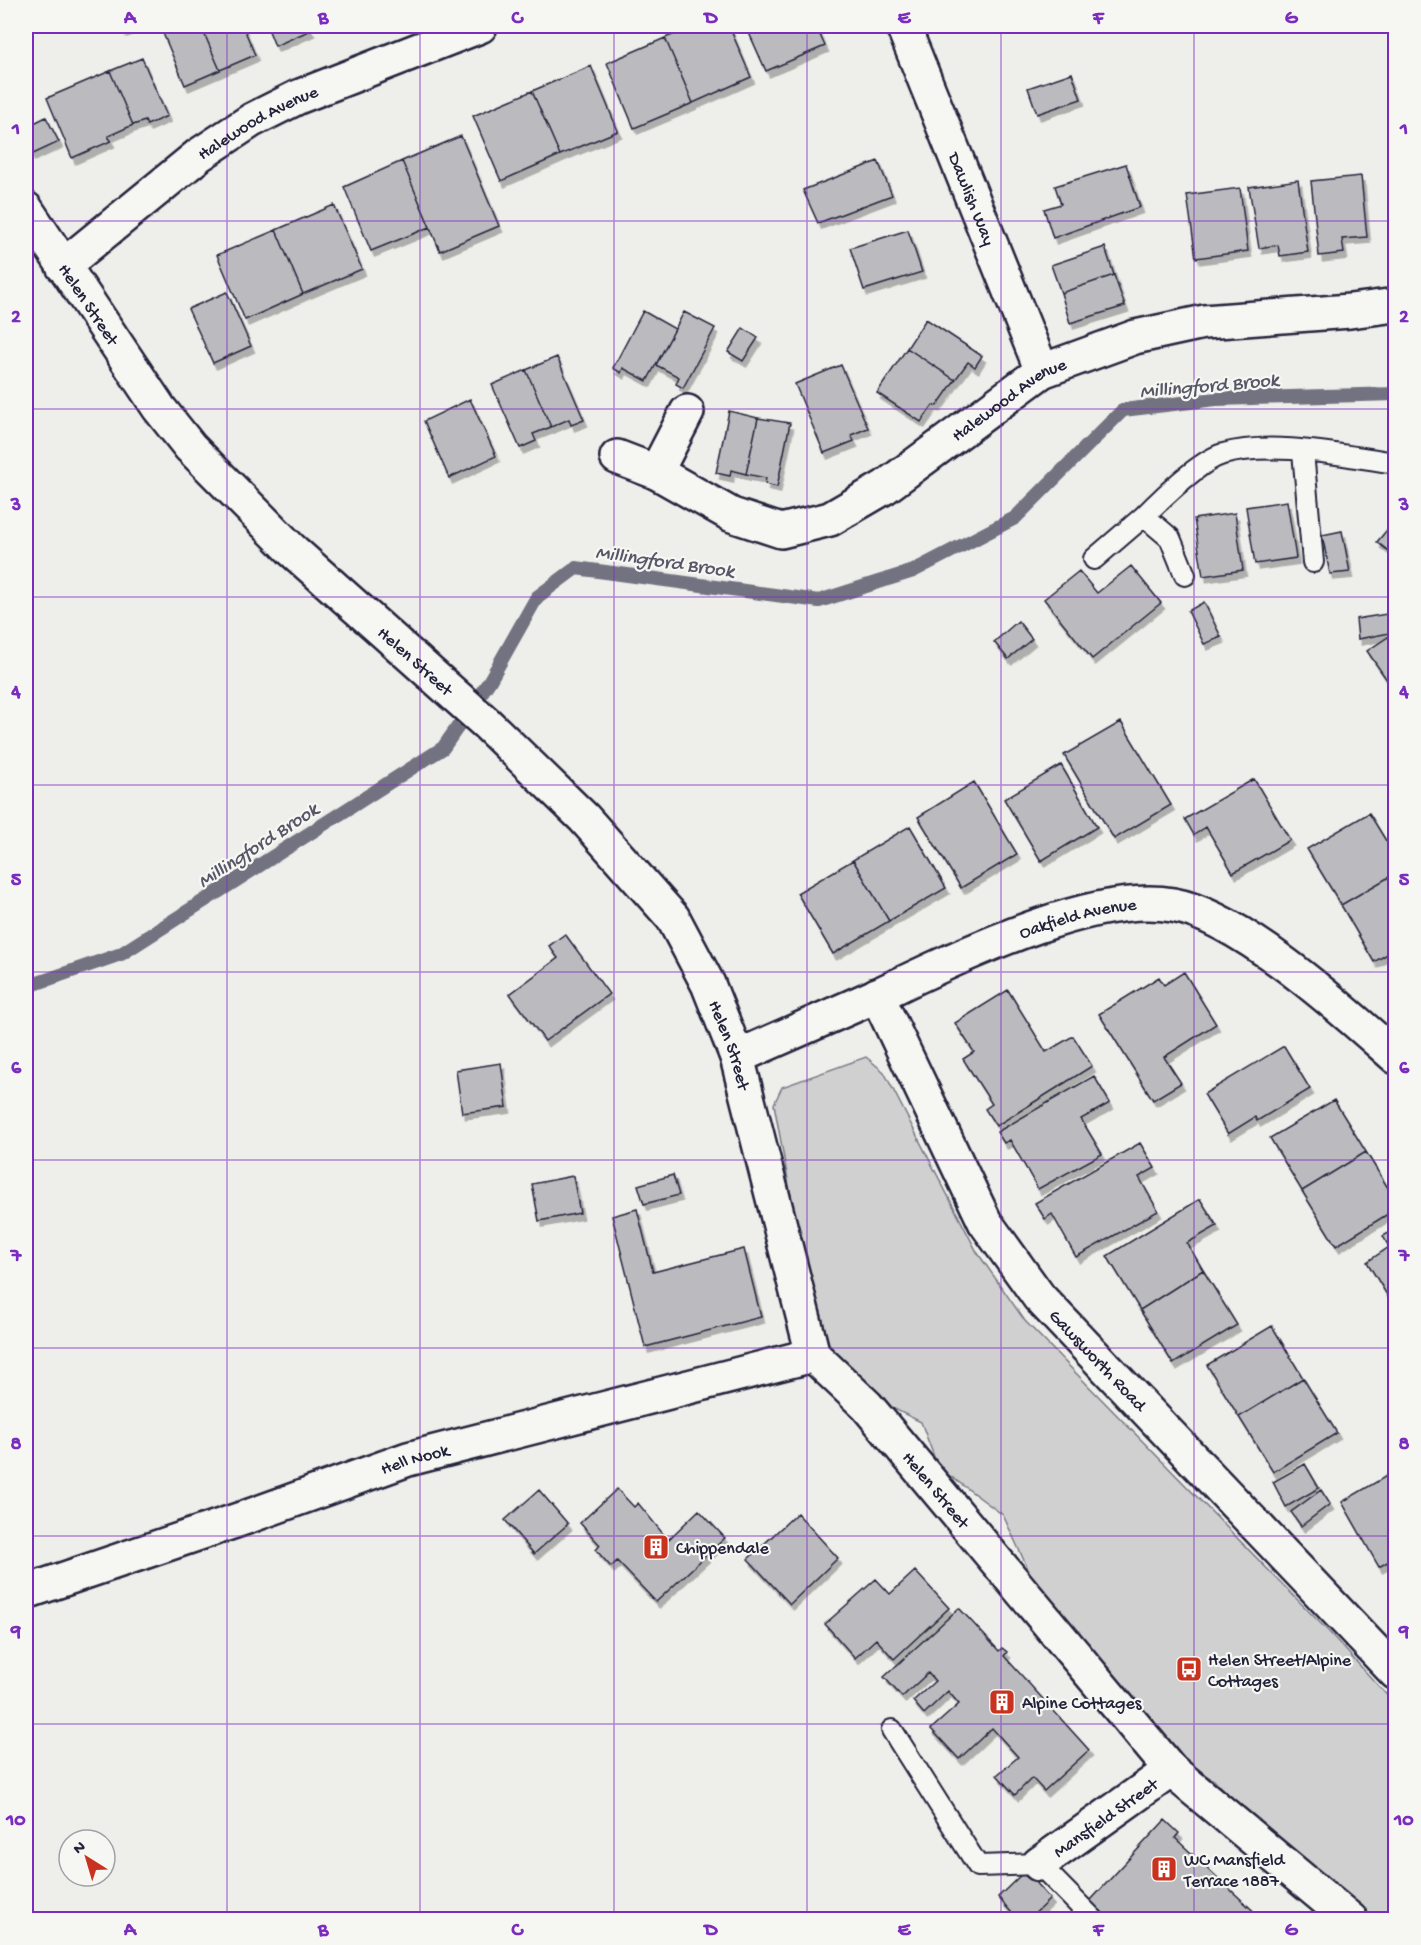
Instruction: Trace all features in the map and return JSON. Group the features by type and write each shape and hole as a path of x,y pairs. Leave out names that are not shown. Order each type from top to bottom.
{"street":[{"name":"Halewood Avenue","path":"63,266 199,155 252,120 298,97 480,26"},
{"name":"Dawlish Way","path":"903,26 1042,371"},
{"name":"Helen Street","path":"26,210 159,408 190,447 292,550 486,723 584,818 673,918 708,984 737,1057 813,1355 867,1406 1171,1770 1351,1920"},
{"name":"Halewood Avenue","path":"617,457 656,472 732,515 781,531 830,519 885,487 1042,371 1135,337 1204,322 1350,311 1395,304"},
{"path":"656,472 687,412"},
{"name":"Oakfield Avenue","path":"737,1057 961,956 1076,913 1129,903 1174,904 1218,921 1256,943 1353,1019 1395,1057"},
{"name":"Gawsworth Road","path":"877,995 985,1222 1039,1297 1395,1674"},
{"name":"Hell Nook","path":"26,1592 408,1459 813,1355"},
{"name":"Mansfield Street","path":"1039,1864 1171,1770"}],"lane":[{"path":"1094,559 1181,481 1221,454 1267,448 1395,462"},
{"path":"1303,452 1313,562"},
{"path":"1144,516 1170,538 1185,575"},
{"path":"892,1730 978,1866 1039,1864 1094,1920"}],"shaded area":[{"path":"866,1057 884,1072 977,1252 1025,1321 1330,1633 1395,1704 1395,1919 1362,1919 1255,1826 1214,1780 1176,1759 1040,1595 1003,1515 938,1467 921,1422 876,1400 825,1343 807,1283 774,1104 782,1087"}],"building":[{"path":"121,26 138,26 123,31"},
{"path":"174,26 201,26 220,70 185,85 162,31"},
{"path":"201,26 243,26 255,55 220,70"},
{"path":"267,26 308,26 311,30 275,46"},
{"path":"695,26 729,26 751,77 693,103 665,38"},
{"path":"746,26 816,26 825,46 766,71"},
{"path":"665,38 693,103 634,128 607,63"},
{"path":"142,58 167,116 147,125 145,121 133,125 110,71"},
{"path":"591,66 618,131 560,155 532,91"},
{"path":"110,71 133,125 108,136 111,141 72,158 47,98"},
{"path":"1072,73 1081,99 1037,114 1028,88"},
{"path":"532,91 560,155 501,181 473,116"},
{"path":"46,117 59,142 31,155 26,145 26,127"},
{"path":"461,136 499,226 440,251 402,161"},
{"path":"402,161 430,227 371,251 344,187"},
{"path":"878,161 892,195 818,223 803,190"},
{"path":"1126,164 1140,207 1053,238 1044,209 1061,204 1055,186"},
{"path":"1361,176 1367,237 1342,239 1344,253 1319,256 1311,181"},
{"path":"1298,180 1308,252 1280,256 1278,245 1259,248 1249,187"},
{"path":"1240,188 1248,251 1196,258 1187,195"},
{"path":"334,205 362,269 303,294 276,230"},
{"path":"276,230 303,294 245,320 217,255"},
{"path":"908,230 922,272 864,290 850,248"},
{"path":"1105,247 1114,275 1061,293 1051,265"},
{"path":"1114,275 1125,306 1070,323 1061,293"},
{"path":"227,292 251,346 213,363 188,309"},
{"path":"643,311 675,329 647,381 623,368 621,373 613,368"},
{"path":"684,312 715,328 683,388 676,384 679,377 656,365"},
{"path":"926,319 982,356 975,367 968,362 955,380 907,348"},
{"path":"743,328 758,338 743,361 728,352"},
{"path":"907,348 955,380 937,406 933,405 921,422 877,393"},
{"path":"557,357 584,420 571,425 569,419 551,427 526,370"},
{"path":"841,365 868,428 851,435 854,441 824,453 795,384"},
{"path":"526,370 551,427 533,434 536,441 520,448 492,385"},
{"path":"470,399 496,456 449,478 424,421"},
{"path":"729,411 758,418 746,474 731,470 730,476 716,473"},
{"path":"758,418 790,423 777,487 765,484 766,478 746,474"},
{"path":"1287,501 1296,558 1255,564 1246,507"},
{"path":"1235,513 1243,570 1203,576 1194,519"},
{"path":"1396,519 1396,557 1377,542"},
{"path":"1342,531 1350,572 1330,574 1322,535"},
{"path":"1131,566 1161,603 1092,659 1044,599 1079,571 1097,593"},
{"path":"1204,602 1221,637 1204,644 1188,611"},
{"path":"1393,613 1395,632 1358,639 1356,619"},
{"path":"1018,621 1032,639 1008,659 994,642"},
{"path":"1388,637 1396,647 1396,693 1367,651"},
{"path":"1121,722 1171,805 1114,839 1064,755"},
{"path":"1061,765 1097,827 1041,861 1004,799"},
{"path":"1254,779 1290,840 1233,873 1206,827 1194,835 1185,819"},
{"path":"974,782 1017,854 961,888 918,817"},
{"path":"1369,813 1396,857 1396,873 1341,905 1307,849"},
{"path":"910,826 946,888 889,921 853,860"},
{"path":"853,860 889,921 833,954 797,893"},
{"path":"1396,873 1396,949 1374,962 1341,905"},
{"path":"565,934 609,994 545,1041 510,994 558,958 549,946"},
{"path":"1184,972 1216,1024 1164,1057 1181,1083 1153,1100 1099,1014 1159,977 1164,985"},
{"path":"1008,990 1046,1052 1073,1036 1092,1066 996,1126 985,1109 992,1104 963,1059 974,1052 955,1023"},
{"path":"1284,1046 1310,1089 1257,1121 1255,1117 1228,1134 1204,1094"},
{"path":"501,1063 507,1107 462,1113 456,1070"},
{"path":"1094,1076 1110,1103 1081,1119 1102,1154 1038,1189 1010,1140 1004,1143 997,1132"},
{"path":"1334,1100 1366,1152 1302,1191 1270,1138"},
{"path":"1140,1143 1155,1168 1139,1177 1158,1211 1076,1257 1052,1214 1045,1219 1035,1203"},
{"path":"1366,1152 1396,1201 1396,1209 1336,1246 1302,1191"},
{"path":"673,1175 679,1195 644,1204 638,1185"},
{"path":"573,1176 580,1213 539,1221 532,1184"},
{"path":"1200,1199 1217,1226 1187,1243 1203,1270 1140,1310 1107,1256"},
{"path":"637,1209 653,1272 744,1249 761,1317 645,1347 612,1216"},
{"path":"1396,1229 1396,1296 1390,1300 1367,1262 1389,1247 1383,1236"},
{"path":"1203,1270 1237,1325 1173,1364 1140,1310"},
{"path":"1272,1326 1303,1378 1239,1417 1207,1365"},
{"path":"1303,1378 1337,1433 1273,1472 1239,1417"},
{"path":"1305,1464 1319,1488 1286,1507 1273,1482"},
{"path":"1395,1471 1396,1557 1379,1567 1342,1502"},
{"name":"Chippendale","path":"617,1489 634,1507 638,1503 668,1540 699,1510 725,1538 656,1602 617,1561 611,1567 596,1550 600,1545 580,1523"},
{"path":"539,1490 568,1524 534,1554 505,1520"},
{"path":"1321,1490 1330,1504 1301,1526 1291,1512"},
{"path":"797,1513 838,1558 790,1604 748,1559"},
{"path":"915,1571 949,1608 894,1659 876,1639 855,1658 825,1624 876,1579 890,1594"},
{"name":"Alpine Cottages","path":"959,1608 999,1651 1002,1648 1007,1652 1004,1656 1089,1750 1044,1791 1032,1778 1015,1795 997,1775 1018,1757 992,1728 959,1759 931,1729 959,1704 948,1691 924,1714 913,1701 935,1681 928,1673 902,1697 884,1677"},
{"name":"WC Mansfield Terrace 1887","path":"1165,1820 1179,1833 1175,1838 1263,1920 1110,1920 1090,1901"},
{"path":"1025,1871 1050,1899 1028,1920 1018,1920 998,1897"}],"waterway":[{"name":"Millingford Brook","path":"26,987 121,954 443,748 489,682 537,597 576,568 819,601 913,571 1015,518 1123,410 1216,399 1396,394"}],"place":[{"name":"Chippendale","path":"656,1547"},
{"name":"Helen Street/Alpine Cottages","path":"1189,1669"},
{"name":"Alpine Cottages","path":"1002,1702"},
{"name":"WC Mansfield Terrace 1887","path":"1164,1869"}]}
